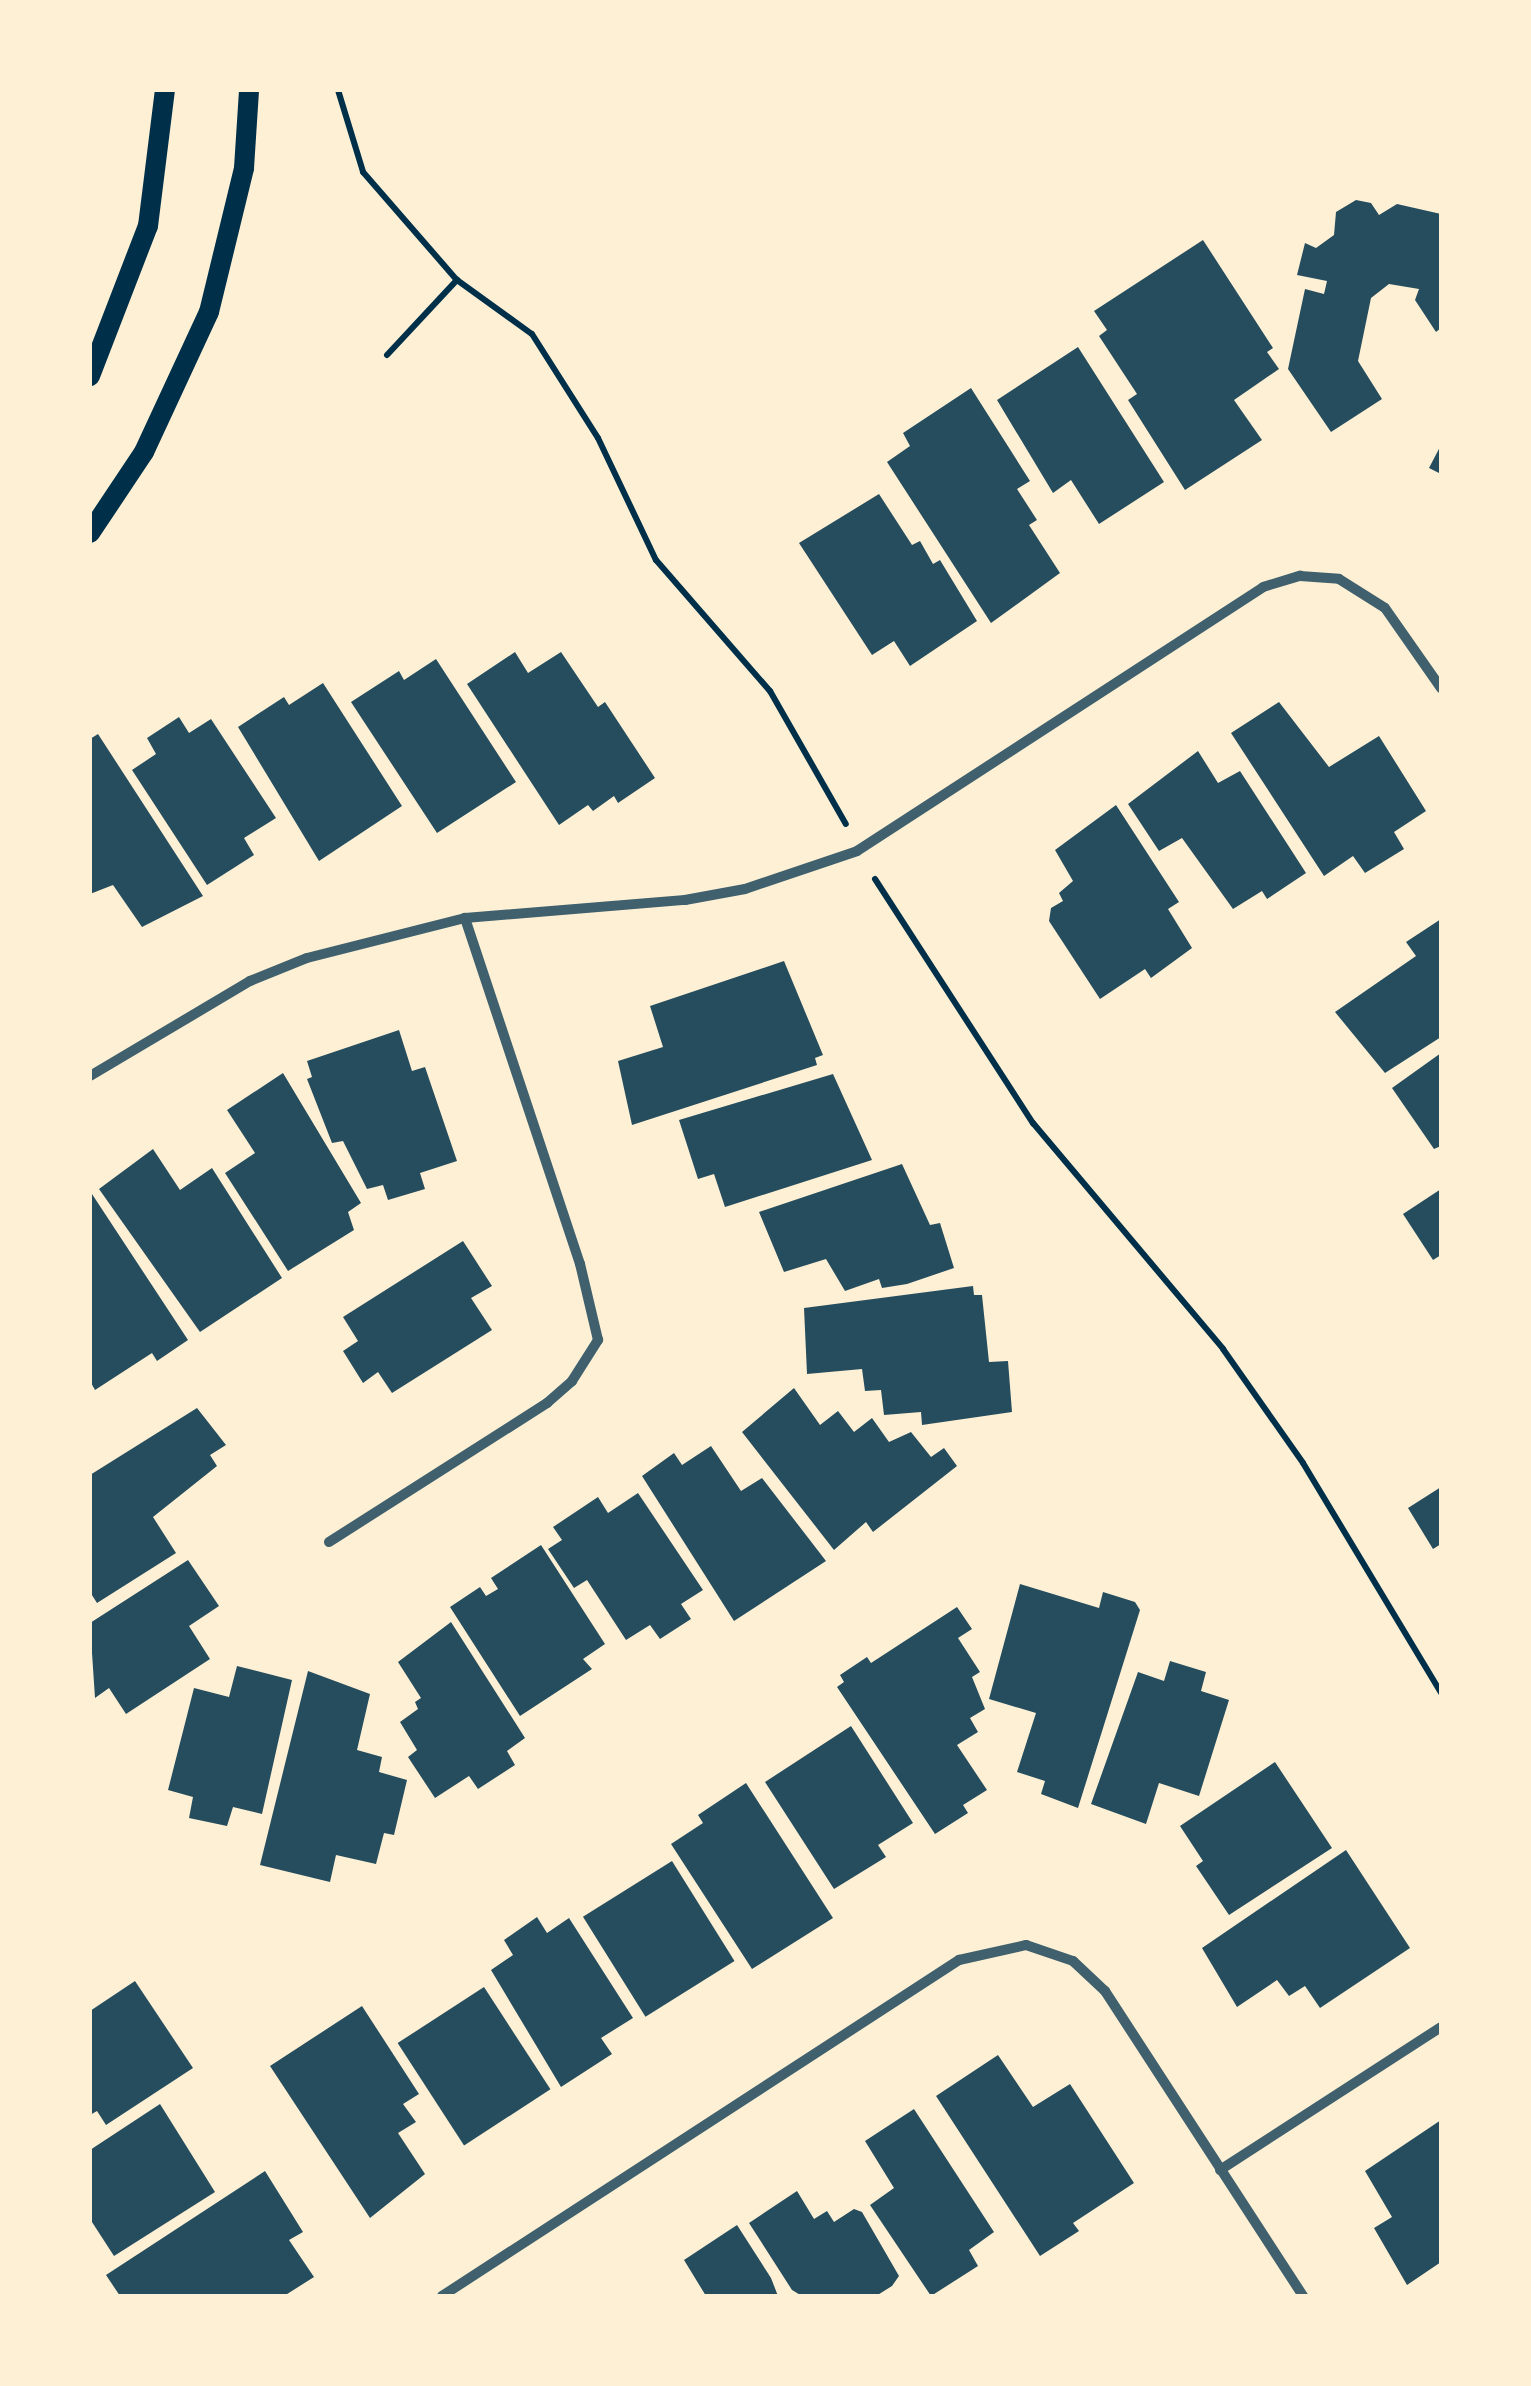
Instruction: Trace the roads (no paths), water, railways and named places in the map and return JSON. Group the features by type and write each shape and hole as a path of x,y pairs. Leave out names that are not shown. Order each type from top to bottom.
{"main road":[{"path":"90,376 148,226 165,90"},
{"path":"90,533 144,452 209,312 244,168 250,90"}],"street":[{"path":"90,1076 250,981 306,958 465,918 685,900 744,889 856,851 1264,588 1300,576 1339,580 1385,608 1441,688"},
{"path":"329,1542 547,1404 572,1381 598,1340 574,1245 465,918"},
{"path":"442,2296 959,1960 1006,1945 1045,1949 1092,1976 1303,2296"},
{"path":"1220,2170 1441,2027"}]}
